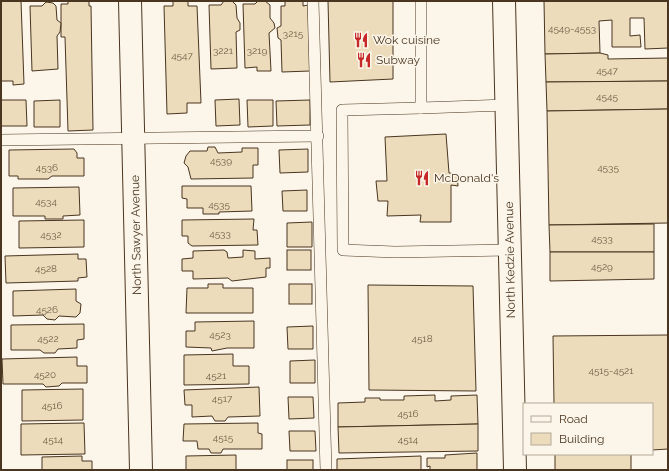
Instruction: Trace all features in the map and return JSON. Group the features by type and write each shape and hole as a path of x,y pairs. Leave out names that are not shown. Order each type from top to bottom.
{"main road":[{"name":"North Sawyer Avenue","path":"130,1 141,470"},
{"name":"North Kedzie Avenue","path":"504,1 515,470"}],"lane":[{"path":"313,1 318,136 326,470"},
{"path":"421,1 421,108"},
{"path":"507,105 342,110 343,250 395,252 509,250"},
{"path":"1,140 318,136"}],"building":[{"path":"1,1 21,1 24,84 13,85 13,81 1,81"},
{"path":"68,1 89,1 89,6 91,6 93,130 68,131 65,37 61,37 61,4 68,4"},
{"path":"173,1 188,1 188,6 197,6 201,103 187,103 187,113 167,114 164,6 173,6"},
{"path":"224,1 232,1 236,5 237,18 240,23 240,30 236,32 237,68 211,69 209,5 221,5"},
{"path":"258,1 265,1 270,5 270,18 274,23 275,28 269,33 271,71 257,71 257,67 245,68 243,4 255,4"},
{"path":"285,1 303,1 303,6 308,5 310,71 282,72 281,40 278,38 277,28 281,26 281,6 285,6"},
{"name":"Wok cuisine","path":"328,1 393,1 393,79 330,82"},
{"path":"544,1 668,1 668,48 645,49 644,18 630,18 630,36 640,35 641,47 612,47 612,20 599,21 600,53 545,54"},
{"path":"46,2 53,3 56,6 57,20 61,23 60,32 57,36 58,69 32,71 30,6 42,6"},
{"path":"600,53 608,55 608,59 668,58 668,81 546,82 545,54"},
{"path":"668,81 668,109 547,111 546,82"},
{"path":"239,99 240,125 216,126 215,100"},
{"path":"1,100 26,100 27,126 1,126"},
{"path":"60,100 60,127 34,127 34,101"},
{"path":"247,100 273,100 273,126 248,127"},
{"path":"310,100 310,125 277,126 276,101"},
{"path":"668,109 668,223 549,225 547,111"},
{"name":"McDonald's","path":"446,134 449,173 457,174 458,186 451,185 451,222 420,222 421,215 387,216 388,201 378,201 376,181 387,181 385,137"},
{"path":"208,147 215,147 218,153 242,152 242,148 258,148 258,165 253,165 253,178 191,179 188,167 184,163 186,156 190,151 207,151"},
{"path":"74,149 77,153 77,158 84,158 84,176 52,176 48,179 18,179 18,176 9,176 9,150"},
{"path":"308,149 308,172 280,173 279,150"},
{"path":"182,186 251,186 252,211 203,214 203,208 187,208 187,199 182,198"},
{"path":"79,187 80,215 63,216 63,219 45,219 45,216 13,216 13,188"},
{"path":"307,190 307,211 283,211 282,191"},
{"path":"254,219 253,230 257,230 258,245 192,246 188,243 188,236 182,236 182,220"},
{"path":"84,220 84,247 19,248 19,221"},
{"path":"312,222 312,247 287,247 287,223"},
{"path":"654,224 654,252 550,252 549,225"},
{"path":"224,250 227,252 228,258 243,257 243,250 255,251 255,259 270,258 270,268 266,268 266,277 232,281 228,278 193,279 193,271 182,271 182,259 193,258 193,251"},
{"path":"287,250 311,250 311,270 287,270"},
{"path":"550,252 654,252 654,279 550,281"},
{"path":"78,254 78,259 86,259 87,277 78,278 78,281 6,283 5,256"},
{"path":"208,284 223,284 223,288 253,288 253,313 186,313 187,288 208,288"},
{"path":"289,284 312,284 312,304 289,304"},
{"path":"368,285 473,286 476,391 369,390"},
{"path":"76,289 76,301 81,304 80,313 76,317 59,316 55,320 47,319 43,315 13,316 13,291"},
{"path":"254,321 254,348 227,348 212,351 211,348 186,347 186,331 195,331 195,322"},
{"path":"84,324 84,339 77,340 77,348 58,349 55,353 44,353 40,350 11,350 11,325"},
{"path":"313,326 313,349 288,349 287,327"},
{"path":"668,335 668,449 653,450 653,403 554,403 553,336"},
{"path":"233,354 233,366 249,366 249,384 184,385 184,355"},
{"path":"77,357 77,366 87,366 87,383 62,383 59,386 46,387 43,384 3,384 2,359"},
{"path":"315,360 315,383 290,383 290,361"},
{"path":"259,387 260,416 228,417 225,421 215,421 212,416 192,417 192,405 185,405 184,390"},
{"path":"83,389 83,420 22,421 22,390"},
{"path":"435,395 435,401 451,400 451,396 477,395 478,424 338,427 338,403 365,402 365,398 380,398 380,400 404,400 404,396"},
{"path":"288,397 313,397 314,418 289,419"},
{"path":"84,423 85,454 21,455 21,424"},
{"path":"258,423 258,433 262,434 262,449 223,449 221,453 211,453 209,449 198,449 197,441 183,441 184,424"},
{"path":"478,424 478,451 339,453 338,427"},
{"path":"289,431 315,431 316,451 290,451"},
{"path":"477,453 477,470 430,470 430,466 427,467 427,458 445,458 445,455"},
{"path":"236,455 236,470 186,470 186,456"},
{"path":"555,455 631,455 631,470 555,470"},
{"path":"82,456 82,461 92,461 92,470 42,470 42,457"},
{"path":"421,456 421,470 337,470 337,459"},
{"path":"287,460 313,460 313,470 287,470"}],"place":[{"name":"Wok cuisine","path":"361,40"},
{"name":"Subway","path":"364,60"},
{"name":"McDonald's","path":"422,178"}]}
